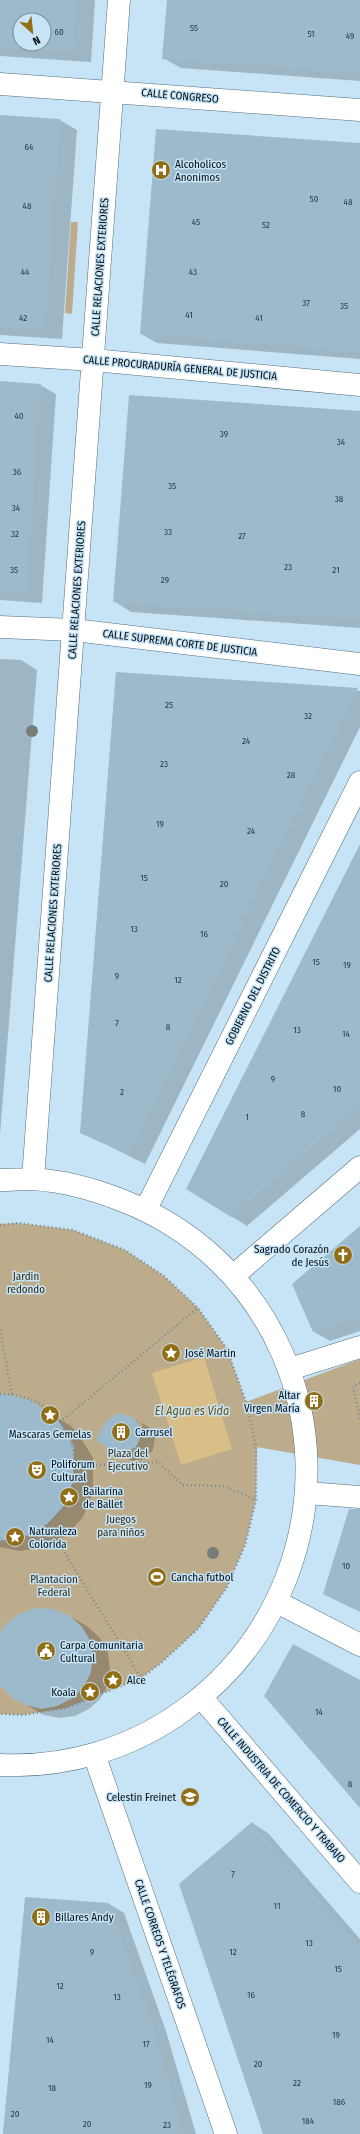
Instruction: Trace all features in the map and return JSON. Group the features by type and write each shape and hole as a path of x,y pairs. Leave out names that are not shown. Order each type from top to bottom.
{"street":[{"name":"CALLE RELACIONES EXTERIORES","path":"33,1179 94,360 119,0"},
{"name":"CALLE CONGRESO","path":"0,84 360,110"},
{"name":"CALLE PROCURADURÍA GENERAL DE JUSTICIA","path":"0,354 94,360 360,385"},
{"name":"CALLE SUPREMA CORTE DE JUSTICIA","path":"0,627 74,630 360,664"},
{"name":"GOBIERNO DEL DISTRITO","path":"146,1209 360,782"},
{"path":"233,1276 360,1168"},
{"path":"0,1180 33,1179 91,1189 146,1209 192,1238 233,1276 266,1320 290,1369 306,1436 307,1493 297,1549 277,1602 256,1637 231,1669 202,1697 156,1728 132,1740 94,1754 58,1762 20,1766 0,1765"},
{"path":"290,1369 360,1347"},
{"path":"307,1493 360,1496"},
{"path":"277,1602 360,1644"},
{"name":"CALLE INDUSTRIA DE COMERCIO Y TRABAJO","path":"202,1697 360,1882"},
{"name":"CALLE CORREOS Y TELÉGRAFOS","path":"94,1754 226,2134"}],"path":[{"path":"0,1225 18,1223 73,1230 125,1250 164,1276 198,1308 227,1349 248,1408 256,1447 256,1500 245,1545 227,1587 198,1629 161,1663 141,1678 66,1708 23,1715 0,1714"},
{"path":"60,1422 198,1308"},
{"path":"0,1330 12,1394"},
{"path":"360,1383 353,1386 360,1419"},
{"path":"0,1394 12,1394 30,1399 47,1409 60,1422 68,1435 76,1466 74,1483 68,1499 60,1513 48,1525 32,1535 16,1540 0,1541"},
{"path":"76,1466 158,1462 183,1485 224,1486 256,1500"},
{"path":"48,1525 141,1678"}],"green space":[{"path":"71,222 78,222 72,314 65,313"},
{"name":"Plaza del Ejecutivo","path":"18,1223 73,1230 125,1250 164,1276 198,1308 227,1349 246,1402 360,1359 360,1465 257,1447 256,1500 245,1545 227,1587 198,1629 161,1663 141,1678 66,1708 23,1715 0,1714 0,1224"}],"water":[{"name":"El Agua es Vida","path":"204,1357 232,1449 181,1465 152,1373"}],"building":[{"path":"0,0 76,0 72,52 52,51 52,12 12,12 12,48 0,47"},
{"path":"167,0 360,0 360,73 162,59"},
{"path":"0,115 60,119 45,330 0,327"},
{"path":"156,129 360,143 360,352 140,334"},
{"path":"0,381 41,384 26,594 0,593"},
{"path":"129,395 360,411 360,620 113,602"},
{"path":"116,672 358,688 129,1155 80,1133"},
{"path":"360,844 360,1106 231,1217 186,1189"},
{"name":"Sagrado Corazón de Jesús","path":"360,1226 360,1317 313,1332 292,1284"},
{"name":"Poliforum Cultural","path":"0,1393 30,1400 51,1414 60,1423 74,1446 73,1482 64,1506 47,1524 25,1537 0,1541"},
{"name":"Carrusel","path":"116,1414 123,1414 134,1418 141,1429 141,1436 136,1447 124,1453 111,1450 96,1440 105,1422"},
{"path":"349,1509 360,1509 360,1612 323,1594"},
{"name":"Carpa Comunitaria Cultural","path":"35,1608 53,1609 69,1615 82,1627 91,1642 93,1659 90,1675 82,1689 71,1699 57,1706 41,1709 26,1705 12,1698 0,1685 0,1633 5,1625 19,1614"},
{"path":"293,1644 360,1680 360,1808 264,1696"},
{"path":"252,1822 360,1947 360,2134 263,2134 179,1884"},
{"path":"25,1897 109,1903 151,2022 184,2134 3,2134"}],"place":[{"name":"Alcoholicos Anonimos","path":"161,170"},
{"name":"Sagrado Corazón de Jesús","path":"343,1255"},
{"name":"José Martin","path":"171,1353"},
{"name":"Altar Virgen María","path":"314,1401"},
{"name":"Mascaras Gemelas","path":"50,1415"},
{"name":"Carrusel","path":"121,1432"},
{"name":"Poliforum Cultural","path":"37,1470"},
{"name":"Bailarina de Ballet","path":"69,1497"},
{"name":"Naturaleza Colorida","path":"15,1537"},
{"name":"Cancha futbol","path":"157,1577"},
{"name":"Carpa Comunitaria Cultural","path":"46,1651"},
{"name":"Alce","path":"113,1680"},
{"name":"Koala","path":"90,1692"},
{"name":"Celestin Freinet","path":"190,1797"},
{"name":"Billares Andy","path":"41,1917"}],"park label":[{"name":"Jardin redondo","path":"26,1282"},
{"name":"Juegos para niños","path":"121,1525"},
{"name":"Plantacion Federal","path":"54,1585"}]}
